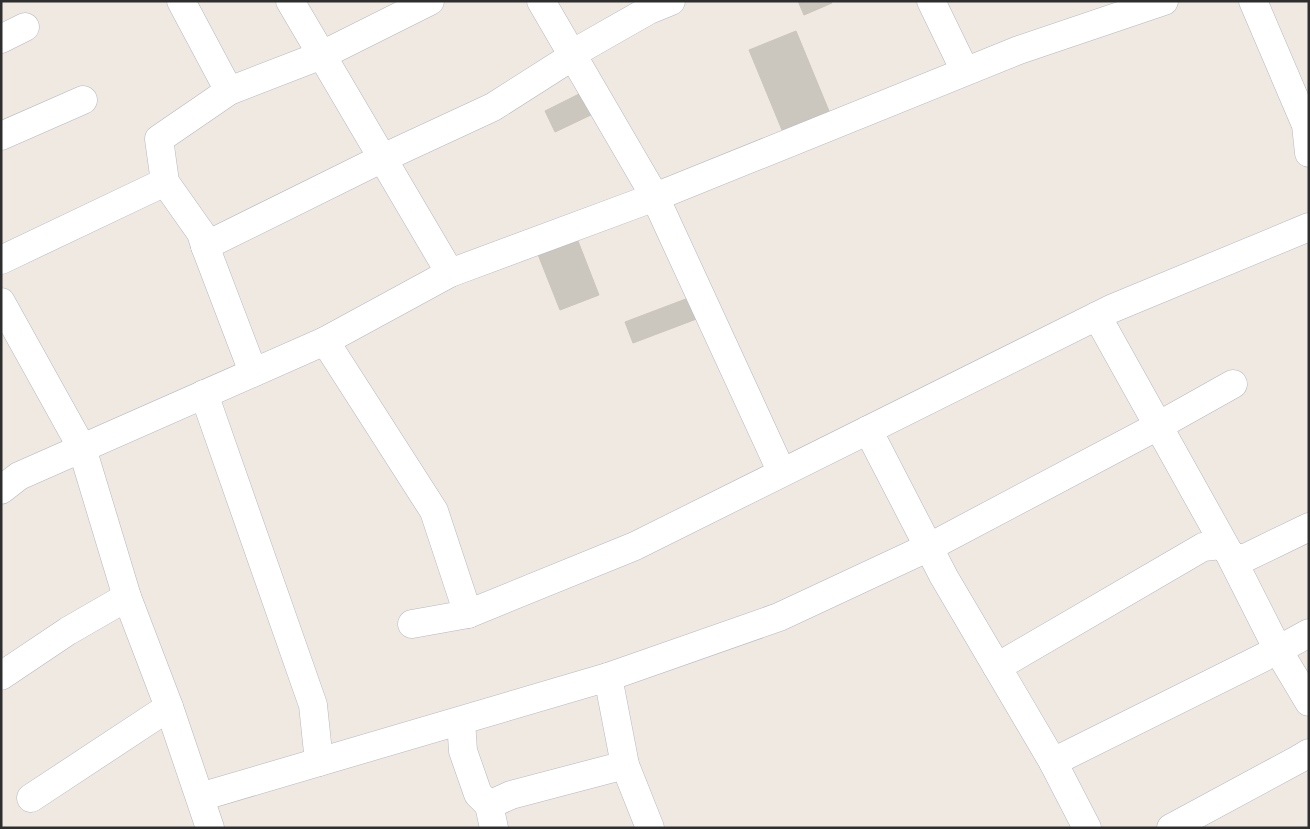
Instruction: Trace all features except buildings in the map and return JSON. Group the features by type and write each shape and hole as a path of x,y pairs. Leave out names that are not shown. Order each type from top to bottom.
{"street":[{"path":"181,1 229,91"},
{"path":"290,1 450,273"},
{"path":"253,372 201,233 165,182 159,139 229,91 322,55 430,1"},
{"path":"541,1 655,197 777,462"},
{"path":"205,246 383,158 494,107 584,47 649,10 671,1"},
{"path":"931,1 966,71"},
{"path":"1,490 19,476 325,340 450,273 655,197 1019,50 1164,1"},
{"path":"1253,1 1306,125 1309,153"},
{"path":"1,39 25,27"},
{"path":"1,136 84,100"},
{"path":"1,260 165,182"},
{"path":"412,624 468,614 635,546 1111,309 1309,227"},
{"path":"1,302 82,448 127,598 169,707 210,828"},
{"path":"1097,316 1228,551 1278,650 1309,702"},
{"path":"325,340 434,511 468,614"},
{"path":"200,797 608,677 779,617 934,544 1158,426 1233,384"},
{"path":"204,394 313,705 319,762"},
{"path":"868,430 934,544 944,577 1053,762 1087,828"},
{"path":"997,667 1203,547 1221,545 1235,558 1245,558 1309,528"},
{"path":"1,676 68,631 127,598"},
{"path":"1053,762 1309,633"},
{"path":"608,677 625,765 650,828"},
{"path":"32,798 169,707"},
{"path":"461,721 463,750 478,794 492,817 511,795 625,765"},
{"path":"1171,828 1309,753"}]}
